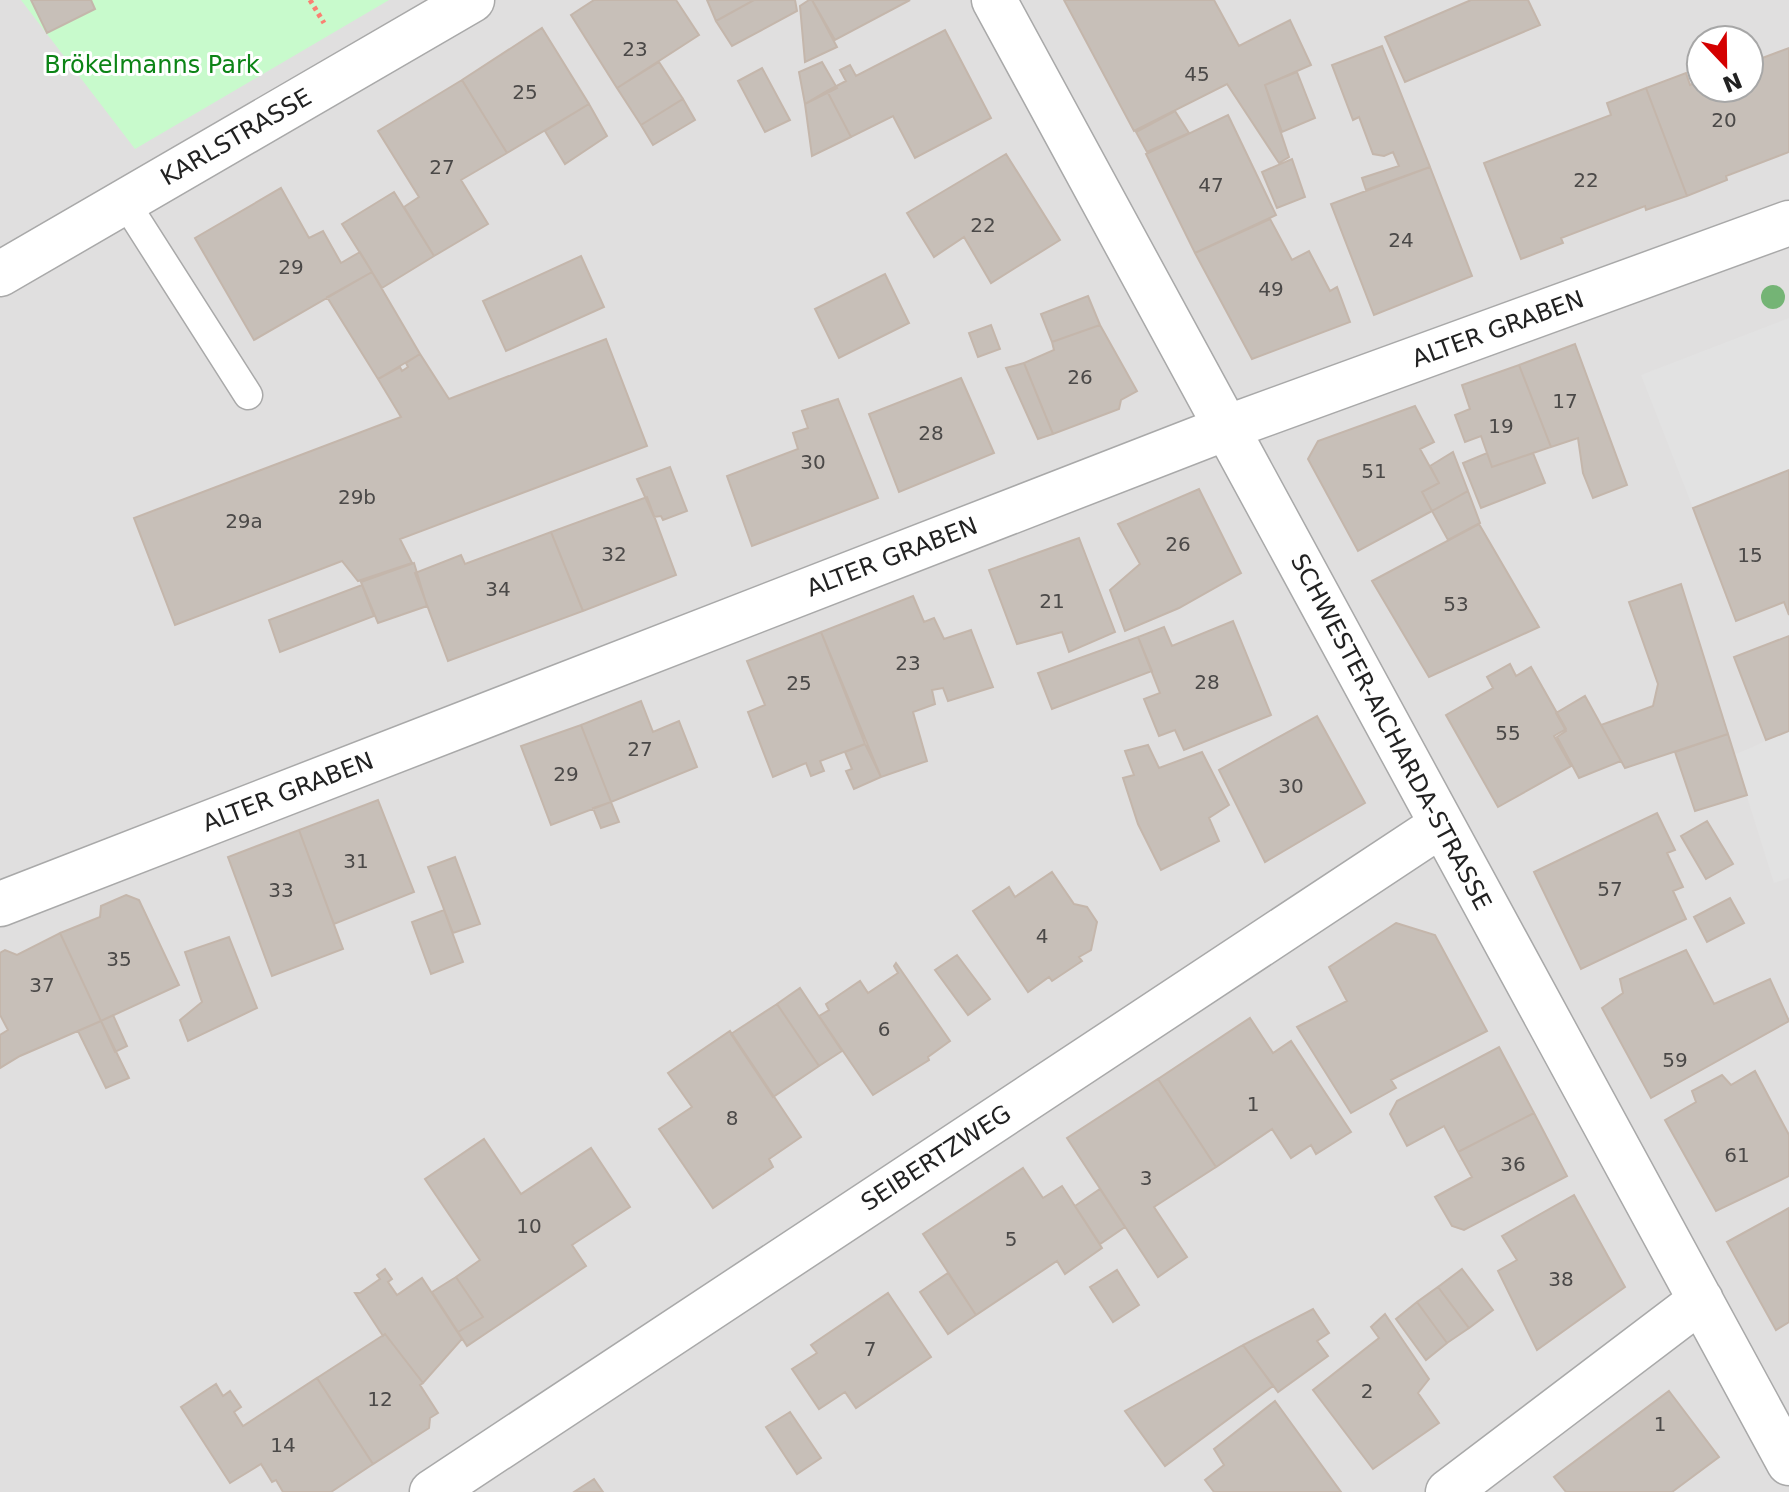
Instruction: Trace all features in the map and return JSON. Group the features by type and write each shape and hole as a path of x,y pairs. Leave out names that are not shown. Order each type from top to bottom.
{"street":[{"name":"KARLSTRASSE","path":"0,274 472,0"},
{"name":"SCHWESTER-AICHARDA-STRASSE","path":"994,0 1789,1463"},
{"name":"ALTER GRABEN","path":"0,904 1226,428 1789,223"},
{"name":"SEIBERTZWEG","path":"432,1492 1441,825"},
{"path":"1448,1492 1701,1300"}],"lane":[{"path":"125,202 248,395"}],"shaded area":[{"path":"0,0 1789,0 1789,1492 0,1492"},
{"path":"1789,318 1789,470 1693,508 1641,375"},
{"path":"1789,731 1789,878 1774,883 1734,755"}],"green space":[{"name":"Brökelmanns Park","path":"21,0 389,0 135,149"}],"building":[{"path":"31,0 91,0 95,9 47,33"},
{"path":"594,0 676,0 699,35 617,88 571,15"},
{"path":"707,0 754,0 716,21"},
{"path":"754,0 795,0 797,11 732,46 716,21"},
{"path":"812,0 837,47 805,62 800,6"},
{"path":"812,0 910,0 835,40"},
{"path":"1064,0 1214,0 1239,46 1290,20 1311,65 1265,85 1289,157 1279,163 1227,84 1134,131"},
{"path":"1471,0 1528,0 1540,25 1405,82 1385,37"},
{"path":"542,28 589,104 507,153 462,80"},
{"path":"945,30 991,118 915,158 893,116 851,137 827,91 846,81 840,70 850,65 856,76"},
{"path":"1382,46 1430,167 1366,190 1362,178 1399,166 1393,152 1384,156 1373,154 1359,117 1353,120 1332,65"},
{"path":"1789,48 1789,152 1726,176 1727,180 1687,196 1646,88 1685,73 1685,104 1765,104 1765,57"},
{"path":"659,62 683,99 641,125 617,88"},
{"path":"822,62 837,88 805,104 799,72"},
{"path":"762,68 790,120 765,132 738,81"},
{"path":"1297,72 1315,118 1282,132 1265,85"},
{"path":"462,80 507,153 461,180 488,224 434,256 404,207 419,197 378,131"},
{"path":"1646,88 1687,196 1646,210 1645,206 1561,238 1563,243 1521,259 1484,163 1611,115 1607,103"},
{"path":"827,91 851,137 812,156 805,104"},
{"path":"683,99 695,120 653,145 641,125"},
{"path":"589,104 607,136 565,164 545,131"},
{"path":"1175,111 1189,133 1147,152 1136,132"},
{"path":"1228,115 1276,215 1195,253 1146,154"},
{"path":"1006,154 1060,240 991,283 964,237 934,257 907,213"},
{"path":"1292,159 1305,197 1277,208 1262,172"},
{"path":"1430,167 1472,276 1374,315 1331,204"},
{"path":"281,188 309,238 323,231 341,263 360,252 372,272 254,340 195,238"},
{"path":"394,192 434,256 382,288 342,224"},
{"path":"1270,219 1292,260 1309,251 1330,291 1337,287 1350,322 1252,359 1195,253"},
{"path":"581,256 604,307 506,351 483,301"},
{"path":"372,272 420,354 378,379 327,297"},
{"path":"885,274 909,323 839,358 815,309"},
{"path":"1088,296 1100,325 1052,342 1041,314"},
{"path":"991,325 1000,349 978,357 969,333"},
{"path":"1100,325 1137,391 1121,400 1119,409 1053,434 1024,363 1054,350 1052,342"},
{"path":"606,339 647,446 400,539 412,563 358,581 342,561 175,625 134,518 401,417 378,379 400,367 402,371 408,367 406,363 420,354 449,399"},
{"path":"1575,344 1627,485 1593,498 1583,473 1578,438 1551,447 1519,365"},
{"path":"1024,363 1053,434 1038,439 1006,368"},
{"path":"1519,365 1551,447 1492,467 1481,436 1465,442 1455,415 1470,409 1462,385"},
{"path":"961,378 994,453 899,492 869,414"},
{"path":"838,399 878,498 752,546 727,476 798,449 793,433 808,428 802,411"},
{"path":"1415,406 1434,442 1420,449 1439,483 1422,492 1432,511 1358,551 1308,459 1318,441"},
{"path":"1453,452 1468,491 1432,511 1422,492 1439,483 1430,466"},
{"path":"1487,453 1492,467 1533,453 1545,483 1481,508 1463,463"},
{"path":"670,467 687,511 663,520 661,516 654,517 637,479"},
{"path":"1789,470 1789,615 1784,602 1736,621 1693,508"},
{"path":"1199,489 1241,573 1179,608 1125,631 1110,590 1140,564 1118,524"},
{"path":"1468,491 1480,523 1448,540 1432,511"},
{"path":"647,497 676,575 583,611 551,532"},
{"path":"1479,524 1539,627 1429,677 1372,581"},
{"path":"551,532 583,611 448,661 415,573 461,555 465,564"},
{"path":"1079,538 1115,632 1069,652 1062,632 1017,644 989,570"},
{"path":"414,563 427,606 378,623 361,582"},
{"path":"1681,584 1728,734 1625,768 1601,725 1653,706 1658,684 1629,602"},
{"path":"362,585 374,616 280,652 269,620"},
{"path":"913,596 924,622 934,618 944,639 971,630 993,687 948,701 943,688 932,690 935,704 913,712 927,761 881,777 821,632"},
{"path":"1233,621 1271,715 1184,750 1175,730 1159,736 1144,699 1160,693 1138,637 1164,627 1172,646"},
{"path":"821,632 865,744 820,761 824,771 811,776 806,763 773,777 748,712 765,705 747,661"},
{"path":"1789,636 1789,731 1766,740 1734,657"},
{"path":"1138,637 1152,671 1052,709 1038,673"},
{"path":"1510,664 1516,676 1531,667 1566,729 1554,736 1571,766 1498,807 1446,715 1493,688 1487,677"},
{"path":"1585,696 1621,761 1579,778 1557,737 1566,731 1556,713"},
{"path":"641,701 653,732 679,721 697,767 611,802 581,725"},
{"path":"1317,716 1365,803 1265,862 1219,770"},
{"path":"581,725 611,802 551,825 521,746"},
{"path":"1728,734 1747,795 1695,811 1675,752"},
{"path":"865,744 881,777 854,789 846,771 852,769 845,752"},
{"path":"1148,745 1159,768 1202,752 1229,805 1209,818 1219,841 1161,870 1138,824 1123,778 1134,775 1125,751"},
{"path":"378,800 414,892 334,924 299,830"},
{"path":"611,802 619,822 601,828 593,808"},
{"path":"1657,813 1675,850 1667,853 1683,887 1673,891 1686,919 1581,969 1534,872"},
{"path":"1707,821 1733,864 1706,879 1681,836"},
{"path":"299,830 343,949 272,976 228,857"},
{"path":"455,857 480,924 453,933 428,867"},
{"path":"1052,872 1074,904 1087,907 1097,922 1091,950 1079,957 1082,961 1052,981 1049,977 1028,992 973,911 1009,887 1015,897"},
{"path":"126,895 139,900 179,985 101,1021 60,933 100,917 101,906"},
{"path":"1730,898 1744,923 1707,942 1694,917"},
{"path":"444,910 463,962 431,974 412,922"},
{"path":"1396,923 1435,935 1487,1031 1391,1080 1396,1088 1351,1113 1297,1027 1347,1001 1329,967"},
{"path":"60,933 101,1021 20,1056 0,1068 0,1035 8,1030 0,1015 0,953 5,950 17,955"},
{"path":"229,937 257,1008 188,1041 180,1020 202,1002 185,952"},
{"path":"1686,950 1714,1004 1770,979 1789,1021 1651,1098 1602,1008 1623,993 1620,979"},
{"path":"957,955 990,999 968,1015 935,970"},
{"path":"896,963 950,1041 928,1057 929,1060 873,1095 819,1016 829,1010 826,1004 860,981 868,993 898,973 894,966"},
{"path":"800,988 842,1051 819,1066 777,1004"},
{"path":"777,1004 819,1066 773,1097 731,1034"},
{"path":"113,1015 127,1046 115,1052 101,1021"},
{"path":"1250,1018 1273,1053 1291,1041 1351,1132 1316,1154 1311,1145 1291,1158 1272,1129 1216,1167 1158,1079"},
{"path":"101,1021 129,1078 106,1088 78,1031"},
{"path":"730,1031 801,1137 769,1159 773,1167 713,1208 659,1129 692,1107 668,1073"},
{"path":"1499,1047 1534,1113 1458,1152 1444,1126 1407,1146 1390,1114 1397,1101"},
{"path":"1755,1071 1789,1135 1789,1176 1716,1211 1665,1120 1696,1102 1692,1091 1722,1075 1731,1085"},
{"path":"1158,1079 1216,1167 1154,1207 1187,1257 1158,1277 1067,1138"},
{"path":"1534,1113 1567,1176 1464,1230 1452,1226 1435,1197 1472,1177 1458,1152"},
{"path":"484,1139 521,1194 591,1148 630,1207 572,1245 586,1266 467,1346 458,1332 483,1317 456,1277 480,1260 425,1179"},
{"path":"1023,1168 1043,1198 1062,1186 1102,1248 1065,1274 1057,1261 976,1315 923,1234"},
{"path":"1100,1189 1125,1227 1100,1244 1075,1206"},
{"path":"1574,1195 1625,1287 1537,1350 1498,1271 1517,1260 1502,1236"},
{"path":"1789,1208 1789,1322 1776,1330 1727,1242"},
{"path":"385,1269 392,1279 388,1282 397,1295 422,1278 462,1339 423,1383 385,1334 383,1336 355,1293 360,1293 380,1279 377,1275"},
{"path":"1462,1269 1493,1310 1469,1328 1438,1287"},
{"path":"1117,1270 1139,1305 1113,1322 1090,1287"},
{"path":"948,1273 976,1315 948,1334 920,1292"},
{"path":"456,1277 483,1317 458,1332 432,1292"},
{"path":"1438,1287 1469,1328 1447,1343 1417,1302"},
{"path":"888,1293 931,1357 856,1408 845,1392 819,1409 792,1369 817,1353 811,1345"},
{"path":"1417,1302 1447,1343 1426,1360 1396,1319"},
{"path":"1313,1309 1329,1333 1317,1341 1328,1356 1278,1392 1243,1345"},
{"path":"1385,1314 1429,1379 1418,1393 1439,1423 1373,1469 1313,1390 1379,1338 1371,1327"},
{"path":"385,1334 423,1383 420,1385 438,1413 430,1418 429,1428 373,1464 317,1378"},
{"path":"1243,1345 1273,1386 1165,1466 1125,1411"},
{"path":"317,1378 373,1464 331,1492 283,1492 276,1480 272,1482 261,1464 230,1483 181,1407 216,1384 223,1396 230,1391 241,1407 234,1412 243,1426"},
{"path":"1669,1391 1719,1457 1672,1492 1566,1492 1554,1477"},
{"path":"1275,1401 1341,1492 1214,1492 1205,1480 1224,1465 1214,1449"},
{"path":"790,1412 821,1458 797,1474 766,1427"},
{"path":"594,1479 603,1492 574,1492"}]}
